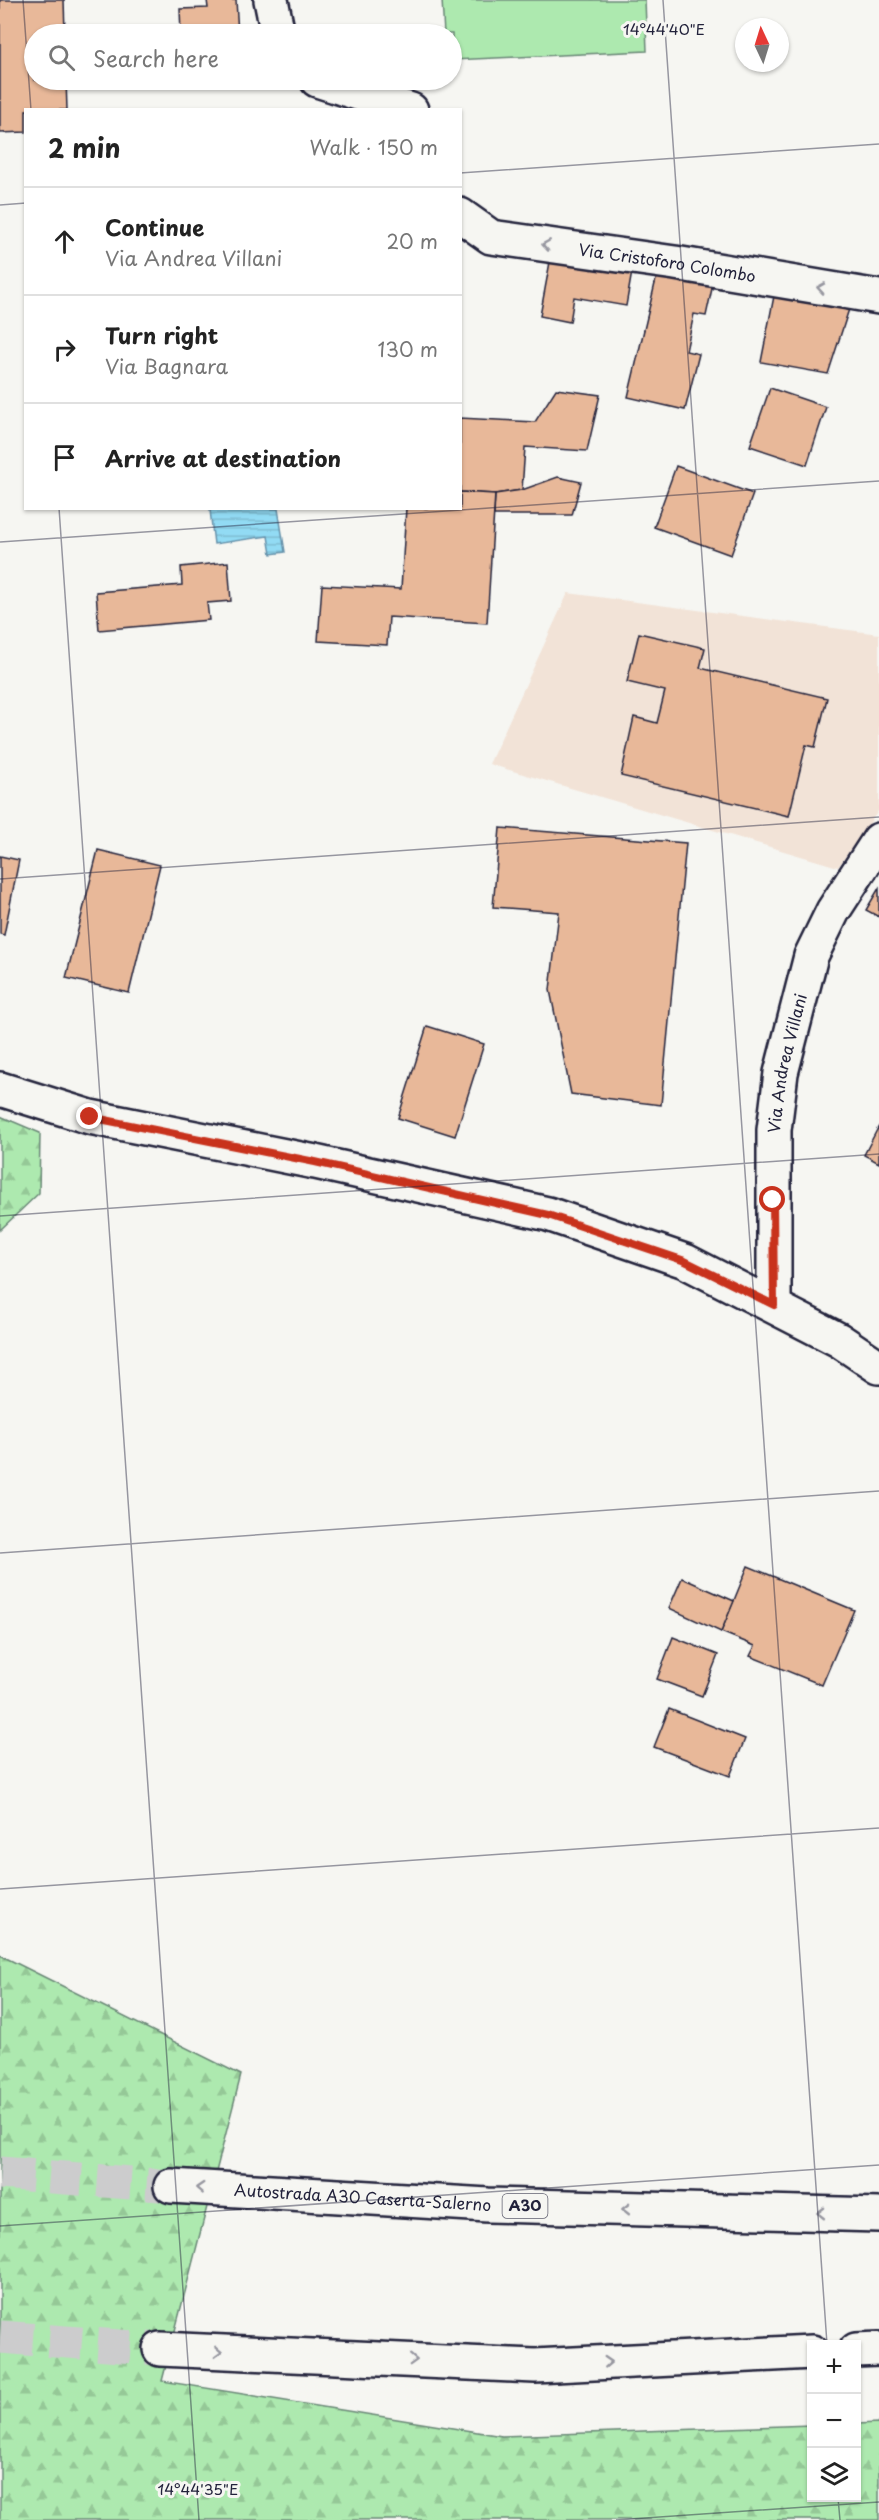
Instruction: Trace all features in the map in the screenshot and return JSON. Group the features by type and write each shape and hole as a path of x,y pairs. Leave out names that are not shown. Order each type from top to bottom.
{"main road":[{"path":"271,0 276,24"},
{"path":"348,90 405,108"},
{"name":"Via Cristoforo Colombo","path":"462,215 491,237 675,263 879,297"},
{"name":"Via Andrea Villani","path":"774,1305 774,1130 781,1073 811,956 833,911 879,840"},
{"path":"0,1089 90,1117 315,1162 548,1215 685,1261 839,1340 879,1367"},
{"name":"Autostrada A30 Caserta-Salerno","path":"171,2186 488,2205 879,2215"},
{"path":"159,2349 535,2366 807,2352"},
{"path":"861,2350 879,2349"}],"shaded area":[{"path":"568,593 879,634 879,810 838,867 489,764"}],"green space":[{"path":"442,0 645,0 647,51 462,60 462,24 443,24"},
{"path":"0,1116 40,1133 39,1193 0,1230"},
{"path":"0,1955 241,2075 162,2381 502,2436 807,2425 807,2502 861,2502 861,2424 879,2423 879,2520 0,2520"}],"water":[{"path":"210,510 278,510 285,552 271,554 268,536 214,544"}],"building":[{"path":"0,0 64,0 65,24 24,24 24,90 66,90 67,108 24,108 24,132 0,133"},
{"path":"207,0 236,0 237,24 181,24 180,9 208,8"},
{"path":"552,251 633,266 626,306 574,297 570,322 540,316"},
{"path":"658,271 713,284 706,316 694,314 686,351 699,354 685,410 628,397"},
{"path":"774,296 849,309 828,374 761,362"},
{"path":"770,388 826,407 807,465 750,446"},
{"path":"556,389 600,395 587,451 525,447 522,490 495,494 462,492 462,418 535,422"},
{"path":"676,466 753,494 731,555 654,527"},
{"path":"558,477 581,482 572,515 494,515 495,494 522,490"},
{"path":"462,492 495,494 487,623 389,617 387,645 318,641 322,585 401,589 406,510 462,510"},
{"path":"228,562 231,601 207,603 209,620 99,630 96,592 182,585 181,567"},
{"path":"639,633 705,648 700,668 827,698 815,747 806,745 789,816 621,776 634,717 657,723 665,691 627,682"},
{"path":"500,828 686,843 661,1105 571,1094 550,990 559,912 493,907"},
{"path":"98,850 160,865 129,993 66,978"},
{"path":"0,856 19,860 4,935 0,934"},
{"path":"879,888 879,917 866,910"},
{"path":"427,1026 484,1044 455,1136 398,1118"},
{"path":"879,1126 879,1163 864,1155"},
{"path":"748,1566 854,1610 822,1685 750,1656 755,1646 721,1632"},
{"path":"682,1578 734,1601 721,1632 669,1608"},
{"path":"673,1637 718,1655 702,1696 657,1679"},
{"path":"669,1709 745,1739 730,1776 654,1747"}],"tunnel":[{"path":"0,2173 171,2186"},
{"path":"0,2337 160,2349"}],"route":[{"path":"90,1117 315,1162 548,1215 685,1261 774,1305 773,1200"}]}
